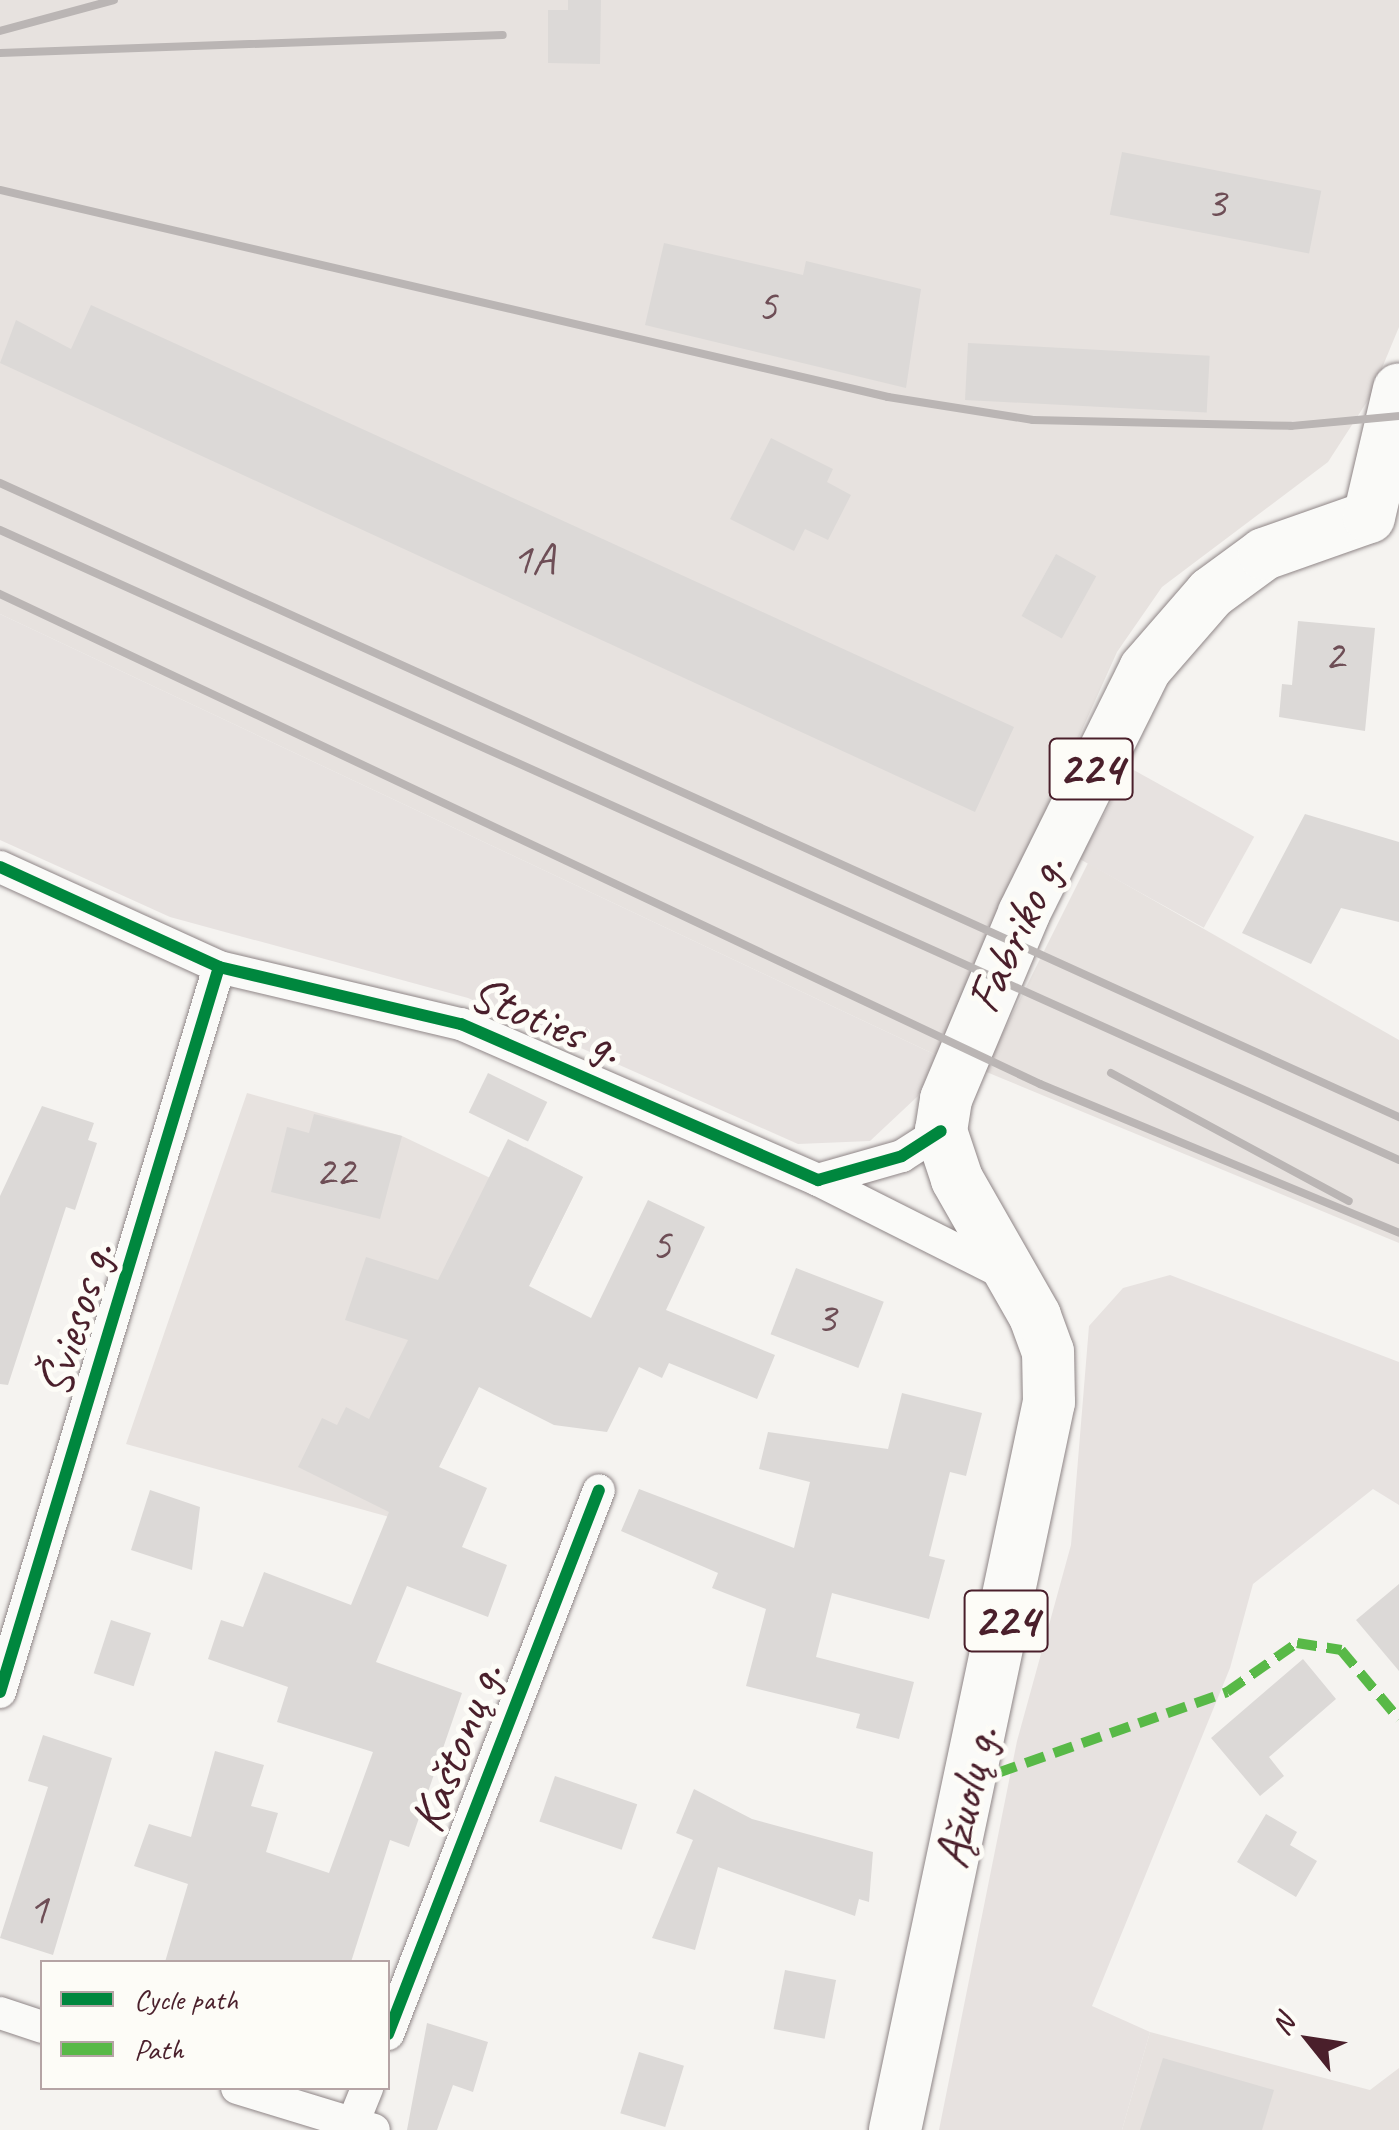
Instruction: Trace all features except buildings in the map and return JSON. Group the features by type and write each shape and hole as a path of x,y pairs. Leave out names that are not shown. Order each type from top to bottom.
{"main road":[{"name":"Fabriko g.","path":"941,1131 962,1047 1145,668 1212,593 1264,554 1369,517 1399,388"},
{"name":"Ąžuolų g.","path":"895,2130 1042,1468 1048,1352 1019,1282 956,1179 941,1131"}],"street":[{"name":"Stoties g.","path":"0,867 219,967 462,1024 818,1180 1019,1282"},
{"name":"Šviesos g.","path":"0,1692 219,967"},
{"path":"818,1180 885,1163 941,1131"},
{"name":"Kaštonų g.","path":"390,2029 598,1490"},
{"path":"0,2014 40,2026"},
{"path":"243,2090 363,2127 366,2090"}],"shaded area":[{"path":"0,0 1399,0 1399,327 1370,397 1328,462 1162,587 1117,652 936,1055 0,614"},
{"path":"0,614 936,1055 918,1096 870,1141 798,1144 468,998 170,917 0,840"},
{"path":"1130,768 1254,837 1204,928 1080,859"},
{"path":"1088,863 1399,1040 1399,1243 984,1071"},
{"path":"247,1093 402,1136 505,1185 525,1147 583,1177 411,1523 126,1444"},
{"path":"1170,1275 1399,1362 1399,1505 1373,1489 1253,1584 1230,1668 1092,2006 1150,2032 1122,2130 939,2130 1017,1741 1071,1545 1089,1326 1123,1288"},
{"path":"1150,2032 1370,2090 1399,2068 1399,2130 1122,2130"}],"railway":[{"path":"0,31 114,0"},
{"path":"0,53 503,35"},
{"path":"0,190 888,397 1033,420 1291,426 1399,416"},
{"path":"0,483 1399,1117"},
{"path":"0,530 1399,1160"},
{"path":"0,594 1040,1084 1399,1233"},
{"path":"1111,1073 1349,1201"}],"marked path":[{"path":"969,1783 1227,1692 1297,1643 1341,1650 1399,1719"}],"cycle path":[{"path":"0,867 219,967 461,1024 818,1180 902,1156 941,1131"},
{"path":"0,1692 219,967"},
{"path":"390,2029 599,1490"}]}
